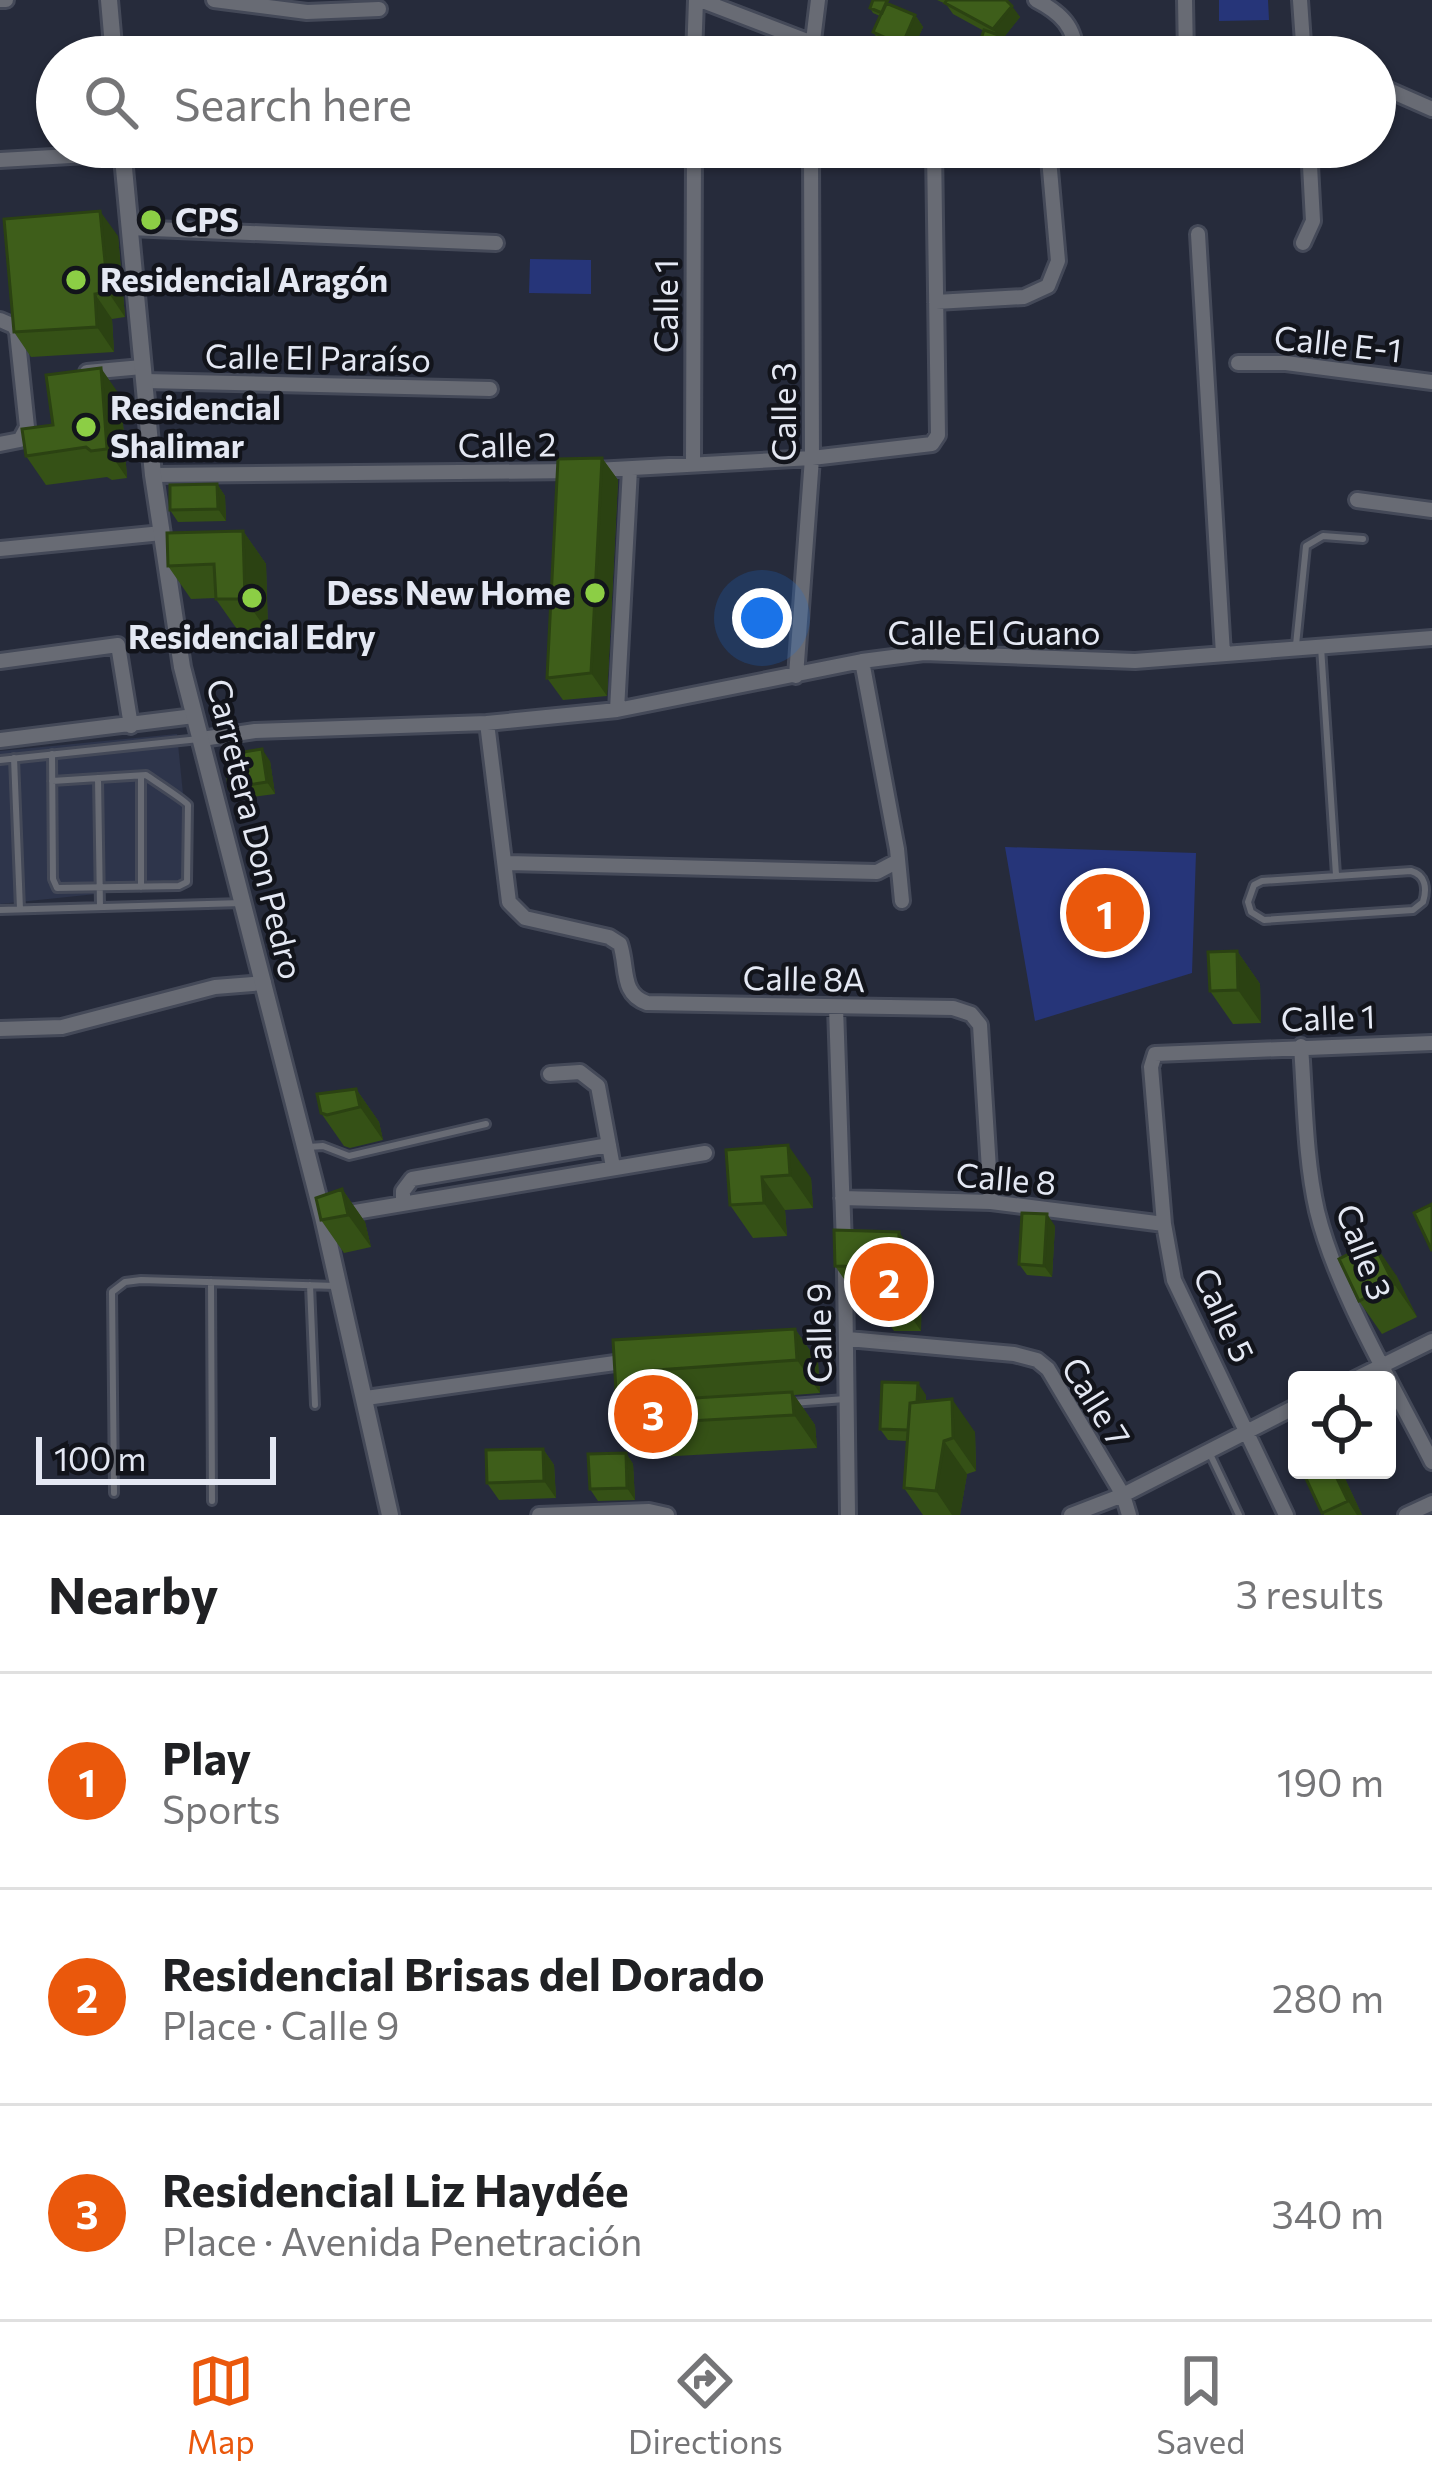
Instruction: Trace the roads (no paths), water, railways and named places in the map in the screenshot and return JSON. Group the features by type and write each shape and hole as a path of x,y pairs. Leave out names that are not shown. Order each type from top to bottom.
{"street":[{"path":"109,0 112,36"},
{"path":"214,0 307,12 379,9"},
{"path":"695,36 698,0 781,36"},
{"path":"813,36 818,0"},
{"path":"1036,0 1065,19 1073,36"},
{"path":"1185,0 1186,36"},
{"path":"1300,0 1305,36"},
{"path":"1396,93 1432,109"},
{"path":"0,160 36,157"},
{"name":"Carretera Don Pedro","path":"124,168 153,475 182,667 339,1286 390,1515"},
{"name":"Calle 1","path":"693,465 694,168"},
{"name":"Calle 3","path":"796,676 812,458 811,168"},
{"path":"934,168 936,302 1024,297 1048,286 1058,261 1050,168"},
{"path":"1303,243 1313,221 1310,168"},
{"path":"129,228 496,243"},
{"path":"1198,234 1223,653"},
{"name":"Calle 2","path":"153,475 630,470 812,458 932,444 938,435 936,302"},
{"path":"0,444 24,437 28,427 17,332 4,321"},
{"name":"Calle E-1","path":"1238,363 1286,363 1432,382"},
{"name":"Calle El Paraíso","path":"62,375 143,374 490,389"},
{"path":"22,379 42,376"},
{"path":"617,710 630,470"},
{"path":"1357,500 1432,510"},
{"path":"0,549 162,533"},
{"name":"Calle El Guano","path":"202,739 254,731 488,723 617,710 924,653 1136,661 1432,638"},
{"path":"0,661 118,645 131,726"},
{"path":"862,661 898,849 902,901"},
{"path":"0,740 194,716"},
{"path":"488,723 505,862 877,872 896,862"},
{"name":"Calle 8A","path":"505,862 509,902 525,919 609,937 620,944 627,988 635,1000 647,1004 953,1008 971,1014 980,1025 991,1202"},
{"path":"0,1029 62,1027 215,987 264,983"},
{"name":"Calle 9","path":"836,1007 848,1339 848,1515"},
{"name":"Calle 1","path":"1155,1054 1432,1042"},
{"name":"Calle 3","path":"1301,1046 1316,1208 1329,1250 1432,1462"},
{"name":"Calle 5","path":"1155,1054 1151,1067 1164,1223 1174,1280 1286,1515"},
{"path":"550,1074 580,1072 594,1080 613,1167"},
{"path":"404,1203 403,1191 412,1179 609,1145"},
{"path":"322,1217 705,1153"},
{"name":"Calle 8","path":"842,1198 991,1202 1164,1223"},
{"name":"Calle 7","path":"848,1339 1037,1360 1048,1369 1123,1496 1129,1515"},
{"path":"1373,1371 1432,1341"},
{"path":"366,1398 640,1359"},
{"path":"1071,1515 1123,1496 1288,1410"},
{"path":"1406,1515 1432,1503"},
{"path":"539,1515 649,1511 667,1515"}],"lane":[{"path":"1296,649 1306,546 1323,536 1364,539"},
{"path":"1321,647 1336,875"},
{"path":"0,760 202,739"},
{"path":"52,754 52,781 54,885 62,890 178,886 188,877 186,800 141,776 52,781"},
{"path":"14,758 20,909"},
{"path":"141,776 142,887"},
{"path":"98,778 100,907"},
{"path":"1411,871 1423,878 1423,902 1413,910 1264,920 1251,912 1250,892 1262,881 1336,875 1411,871"},
{"path":"0,910 244,903"},
{"path":"305,1148 323,1146 349,1156 486,1124"},
{"path":"114,1492 112,1292 125,1282 141,1280 339,1286"},
{"path":"211,1282 212,1502"},
{"path":"310,1285 315,1406"},
{"path":"788,1403 848,1399"},
{"path":"1208,1451 1239,1515"}],"place":[{"name":"CPS","path":"151,220"},
{"name":"Residencial Aragón","path":"76,280"},
{"name":"Residencial Shalimar","path":"86,427"},
{"name":"Dess New Home","path":"595,593"},
{"name":"Residencial Edry","path":"252,598"},
{"name":"Play","path":"1105,913"},
{"name":"Residencial Brisas del Dorado","path":"889,1282"},
{"name":"Residencial Liz Haydée","path":"653,1414"}]}
